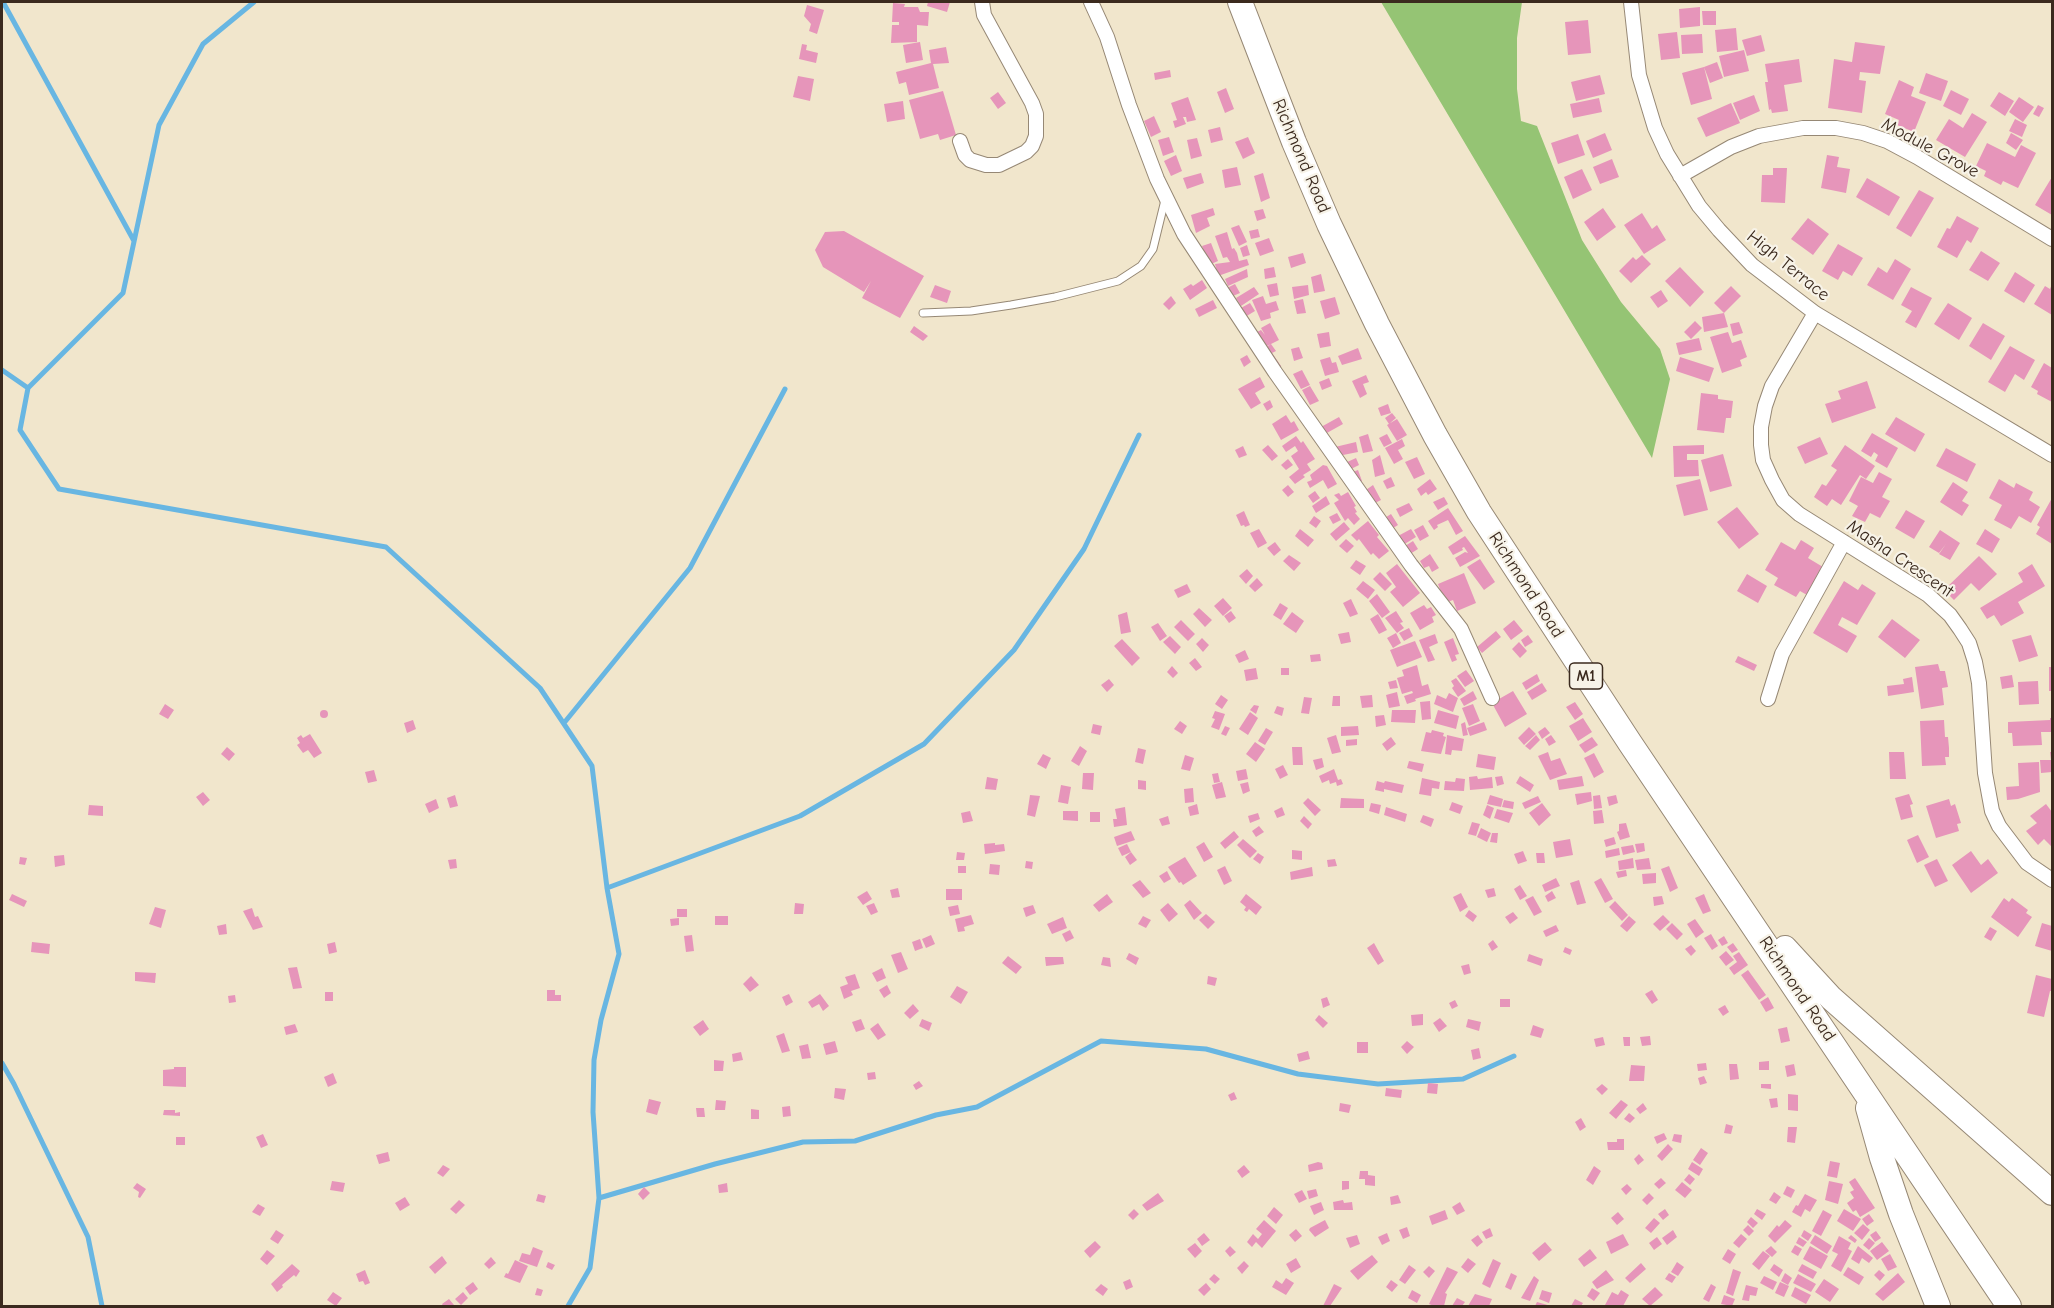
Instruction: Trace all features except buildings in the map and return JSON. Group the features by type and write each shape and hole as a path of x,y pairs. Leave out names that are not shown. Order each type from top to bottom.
{"highway":[{"name":"Richmond Road","path":"1240,2 1294,142 1329,224 1377,324 1435,435 1479,512 1540,608 2009,1306"},
{"path":"1706,854 1802,969 2052,1192"},
{"path":"1862,1087 1897,1203 1938,1306"}],"street":[{"path":"960,141 965,155 970,160 986,165 999,165 1026,152 1032,146 1036,136 1036,114 1032,103 984,15 982,2"},
{"path":"1091,2 1107,37 1141,136 1184,234 1275,372 1411,565 1461,629 1492,698"},
{"name":"High Terrace","path":"1631,2 1635,47 1647,104 1667,154 1700,207 1752,265 1815,314 2052,455"},
{"name":"Module Grove","path":"1680,176 1731,147 1770,134 1803,128 1836,128 1863,133 1887,141 2052,239"},
{"name":"Masha Crescent","path":"1815,314 1772,386 1761,427 1763,460 1783,500 1799,514 1928,595 1945,610 1960,629 1972,653 1979,683 1985,773 1992,811 1999,826 2027,863 2052,880"},
{"path":"1768,699 1782,654 1844,542"}],"lane":[{"path":"922,313 970,311 1011,305 1055,297 1118,281 1141,266 1153,249 1166,197"}],"green space":[{"path":"1381,2 1522,2 1517,38 1517,89 1521,121 1537,126 1582,240 1621,302 1660,349 1670,379 1652,458"}],"waterway":[{"path":"3,2 134,241"},
{"path":"254,2 203,44 159,125 123,293 28,388 20,430 59,489 386,547 540,688 592,766 607,888 619,954 601,1020 594,1060 593,1112 599,1198 590,1268 568,1306"},
{"path":"2,370 28,388"},
{"path":"564,723 690,568 785,389"},
{"path":"607,888 800,816 924,744 1014,650 1084,549 1139,435"},
{"path":"599,1198 715,1164 803,1142 855,1141 936,1115 977,1107 1101,1041 1206,1049 1298,1074 1378,1084 1463,1079 1514,1056"},
{"path":"2,1063 88,1237 102,1306"}]}
